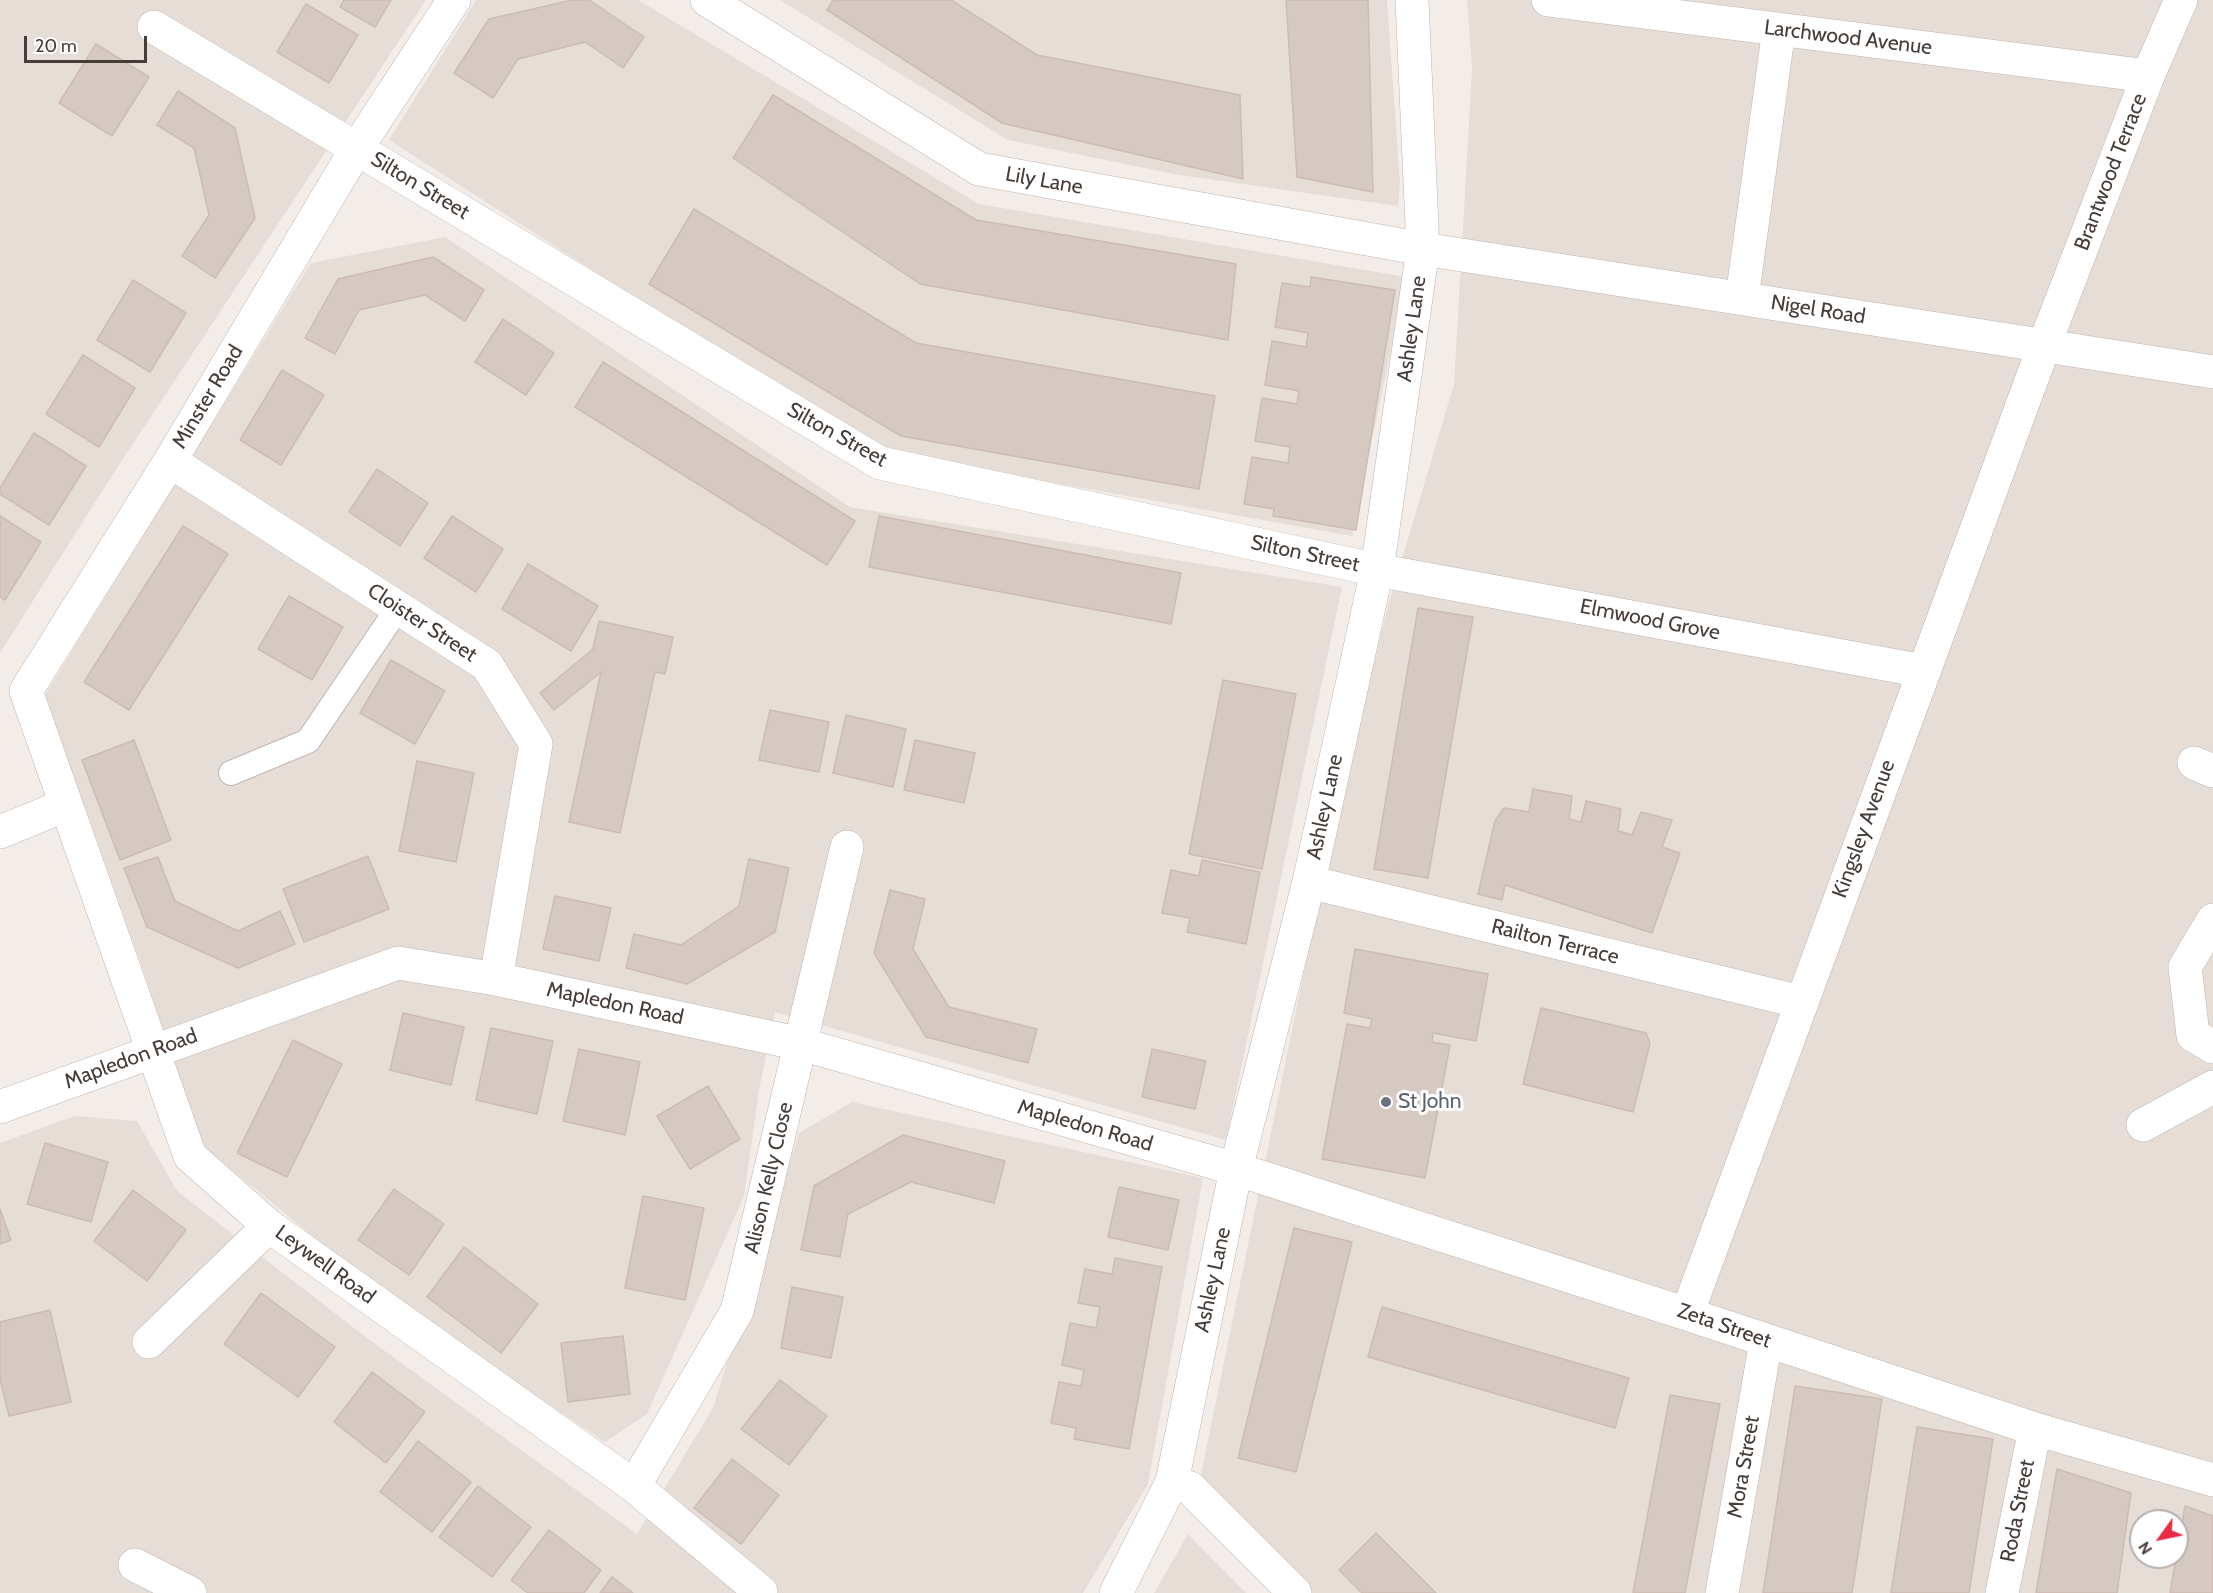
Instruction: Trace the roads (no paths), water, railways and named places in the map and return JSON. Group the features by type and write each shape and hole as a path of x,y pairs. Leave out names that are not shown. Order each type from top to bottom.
{"street":[{"name":"Minster Road","path":"66,806 26,691 170,461 357,148 454,0"},
{"name":"Lily Lane","path":"707,0 979,169 1424,249"},
{"name":"Ashley Lane","path":"1116,1593 1172,1482 1236,1169 1308,882 1377,570 1424,249 1412,0"},
{"name":"Larchwood Avenue","path":"1548,0 2148,76"},
{"name":"Brantwood Terrace","path":"2044,346 2148,76 2181,0"},
{"name":"Silton Street","path":"154,27 880,463 1377,570"},
{"path":"1742,298 1779,29"},
{"name":"Nigel Road","path":"1424,249 2213,372"},
{"name":"Kingsley Avenue","path":"1688,1314 2044,346"},
{"name":"Cloister Street","path":"170,461 487,665 536,744 496,979"},
{"name":"Elmwood Grove","path":"1377,570 1923,671"},
{"path":"0,832 66,806"},
{"name":"Leywell Road","path":"66,806 190,1156 269,1226 634,1486 761,1592"},
{"name":"Alison Kelly Close","path":"634,1486 737,1311 847,847"},
{"name":"Railton Terrace","path":"1308,882 1801,1002"},
{"path":"2213,920 2185,967 2193,1035 2213,1047"},
{"name":"Mapledon Road","path":"0,1107 398,963 496,979 801,1044 1236,1169"},
{"path":"2143,1125 2213,1087"},
{"name":"Zeta Street","path":"1236,1169 1688,1314 2035,1429 2213,1480"},
{"path":"149,1342 269,1226"},
{"name":"Mora Street","path":"1722,1593 1766,1341"},
{"name":"Roda Street","path":"2002,1593 2035,1429"},
{"path":"1172,1482 1190,1488 1295,1593"},
{"path":"135,1565 190,1593"}],"lane":[{"path":"231,773 308,741 398,608"}],"place":[{"name":"St John","path":"1386,1102"}]}
